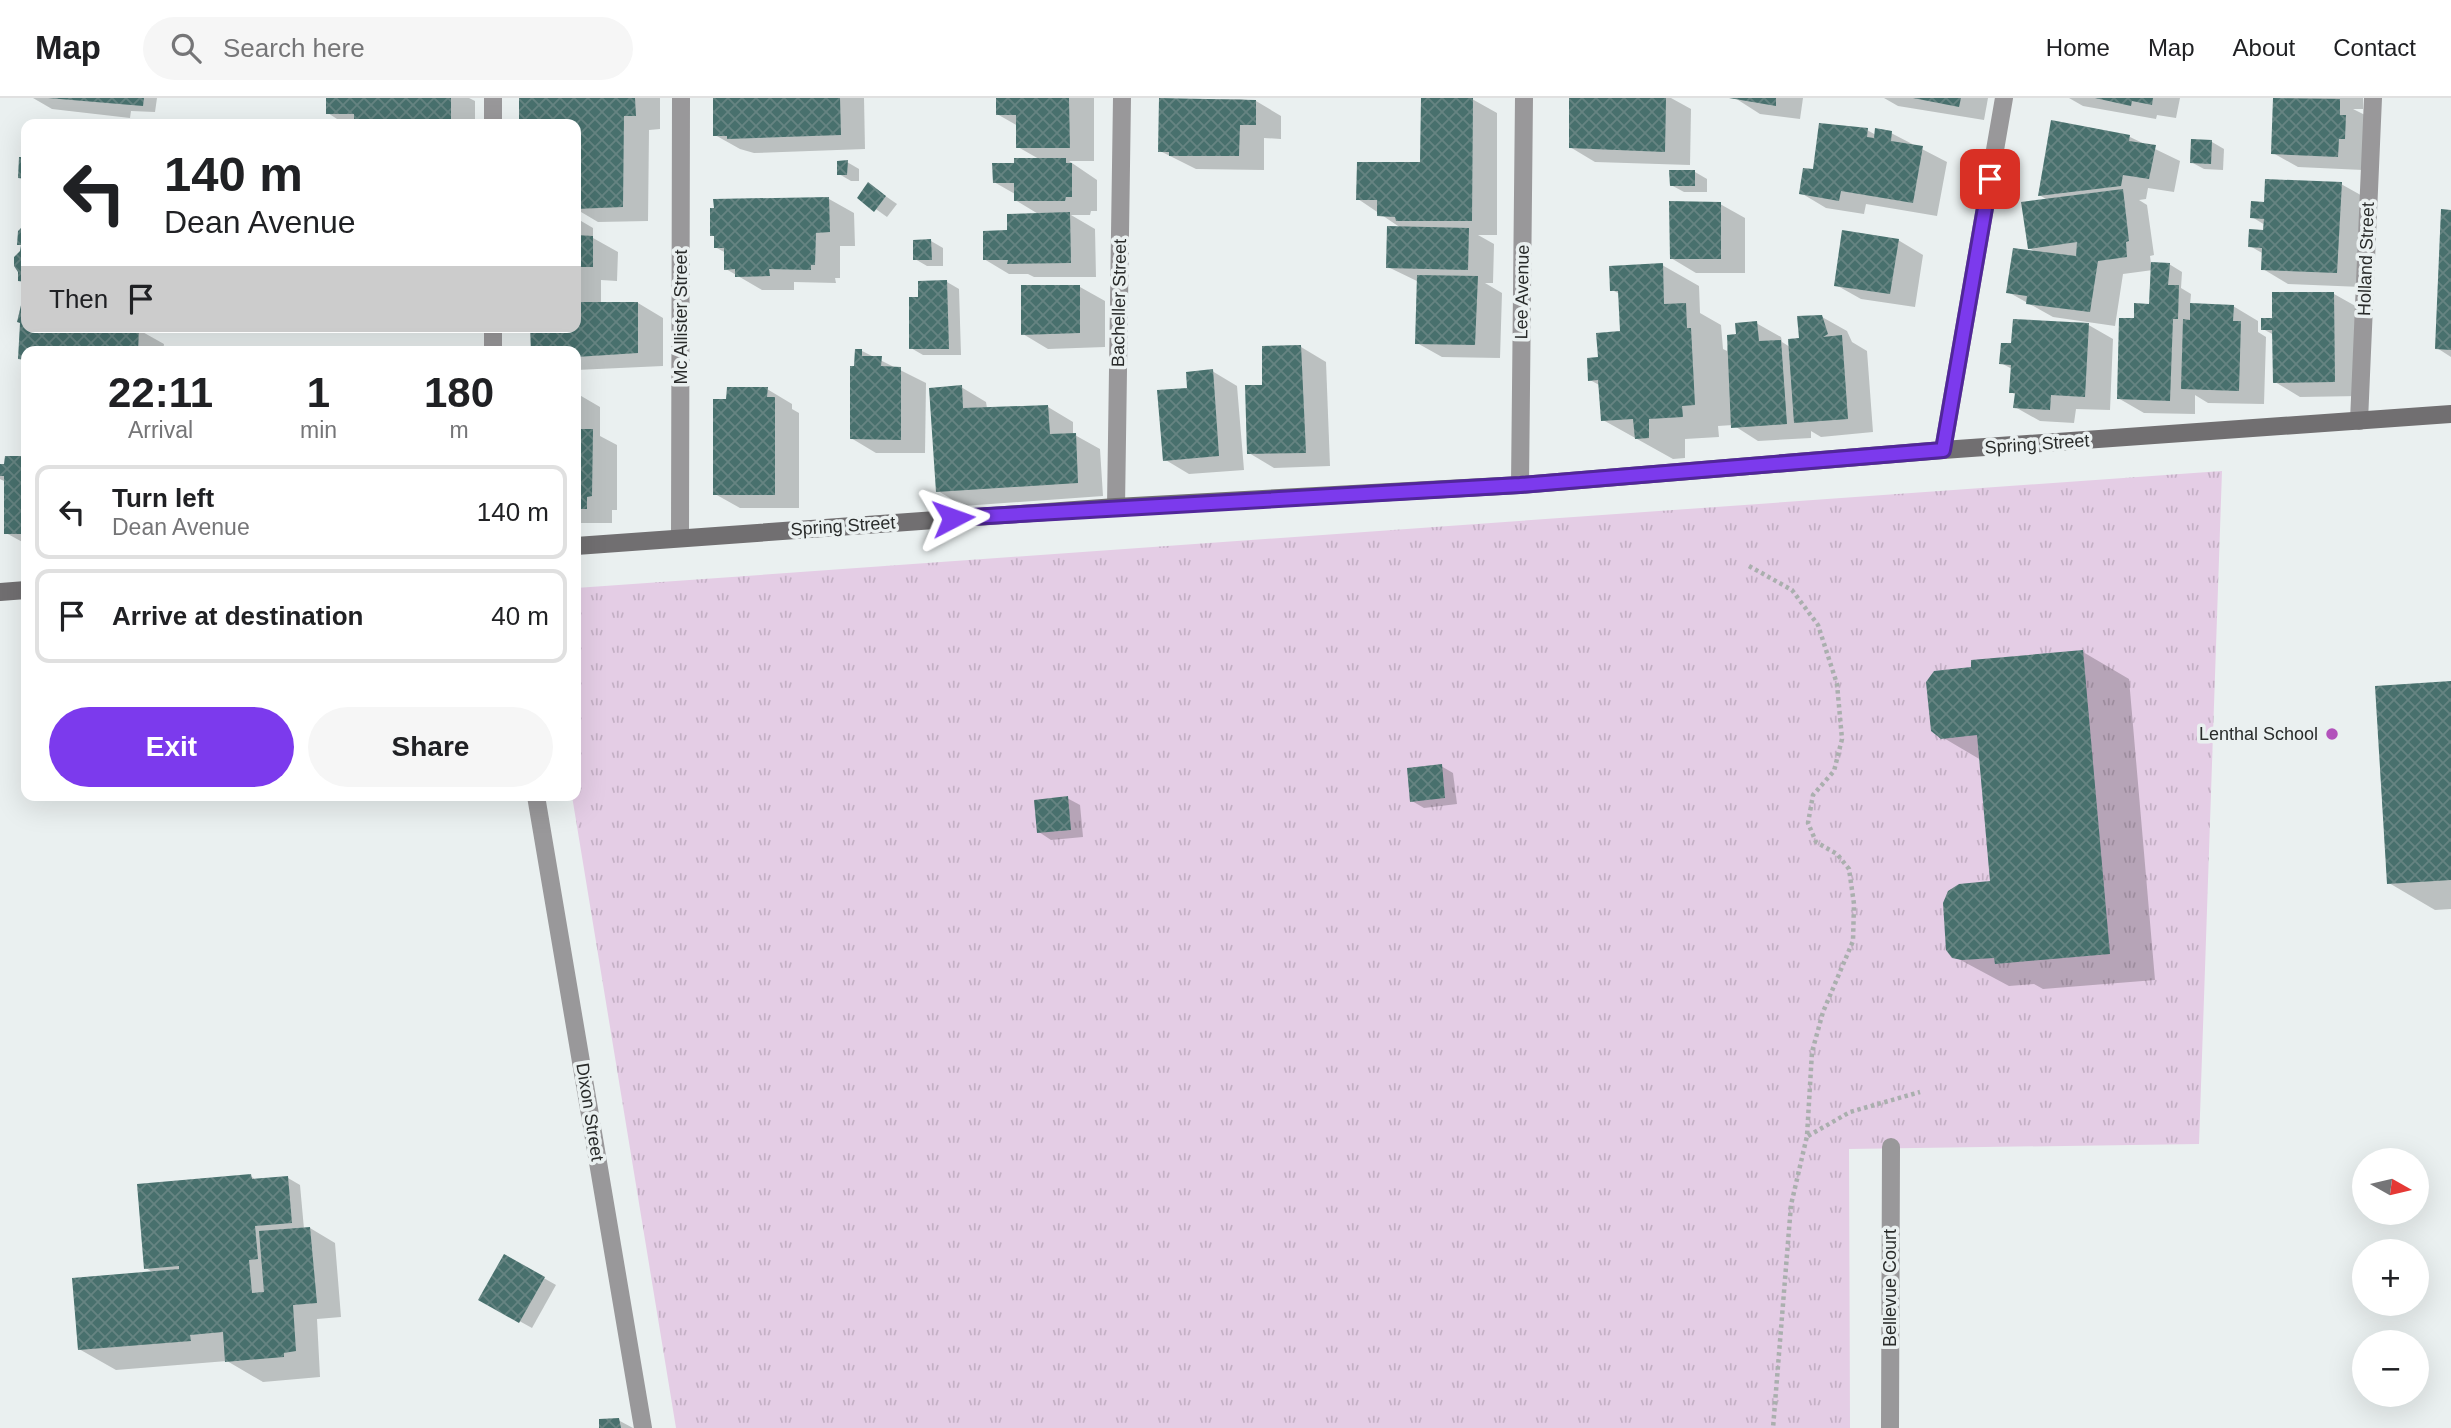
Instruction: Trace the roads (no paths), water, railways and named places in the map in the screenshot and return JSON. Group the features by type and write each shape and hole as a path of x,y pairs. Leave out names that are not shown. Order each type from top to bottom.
{"main road":[{"name":"Spring Street","path":"581,546 1116,507 1520,485 1943,450 2451,414"},
{"path":"0,592 21,590"}],"street":[{"path":"493,98 493,119"},
{"name":"Mc Allister Street","path":"680,537 681,98"},
{"name":"Bacheller Street","path":"1116,507 1122,98"},
{"name":"Lee Avenue","path":"1520,485 1524,98"},
{"path":"1943,450 2004,98"},
{"name":"Holland Street","path":"2359,421 2373,98"},
{"name":"Dixon Street","path":"537,801 643,1428"},
{"name":"Bellevue Court","path":"1890,1428 1891,1147"}],"place":[{"name":"Lenthal School","path":"2332,734"}]}
